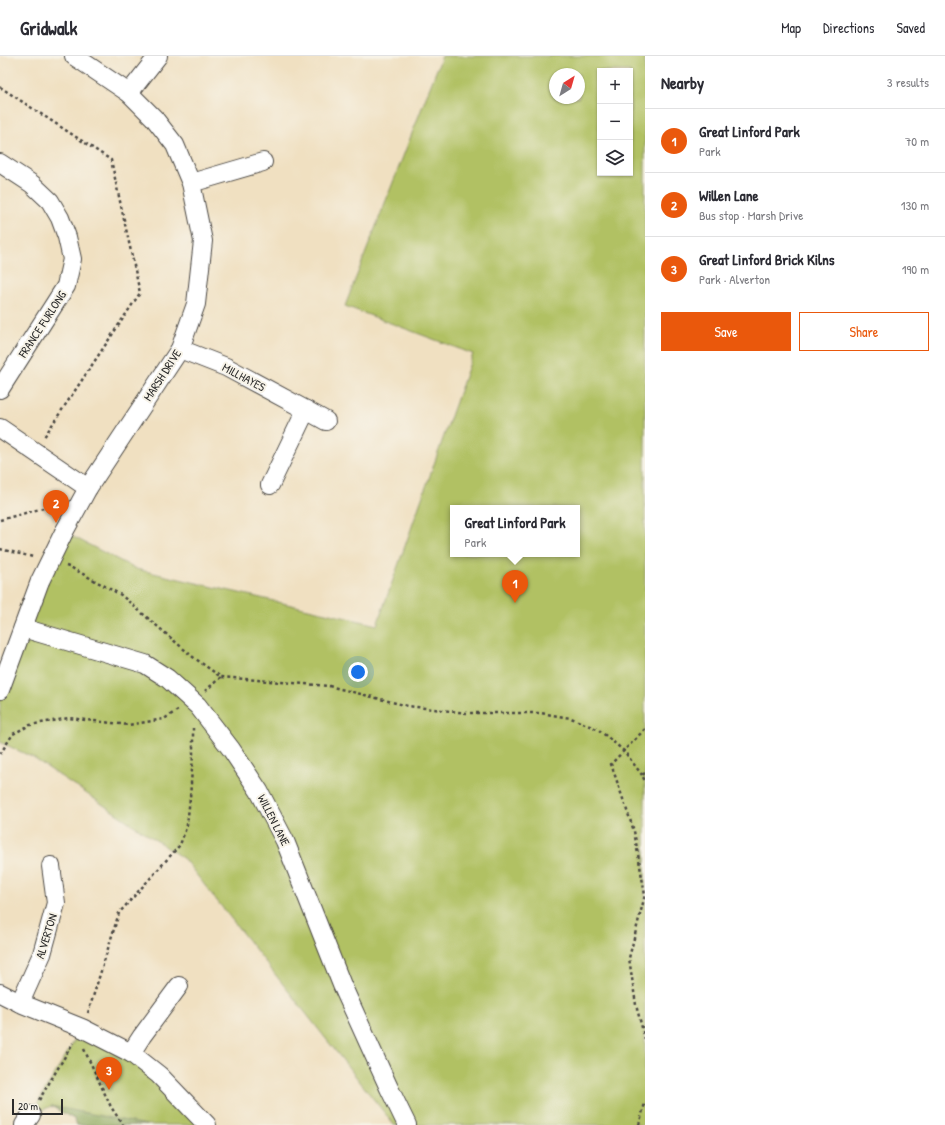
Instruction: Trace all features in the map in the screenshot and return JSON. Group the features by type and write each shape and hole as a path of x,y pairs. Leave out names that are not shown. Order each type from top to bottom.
{"street":[{"name":"MARSH DRIVE","path":"0,690 40,581 64,532 88,488 180,349 196,304 203,241 191,183 175,145 154,118 129,93 74,56"},
{"path":"129,93 158,56"},
{"path":"191,183 263,162"},
{"name":"FRANCE FURLONG","path":"0,163 32,184 50,201 60,218 67,237 72,259 66,286 0,389"},
{"name":"MILLHAYES","path":"180,349 226,367 326,421"},
{"path":"270,485 306,410"},
{"path":"0,428 88,488"},
{"name":"WILLEN LANE","path":"23,628 145,664 167,678 195,703 231,749 259,791 285,841 342,985 407,1125"},
{"name":"ALVERTON","path":"20,1002 42,954 56,903 51,866"},
{"path":"131,1053 179,986"},
{"path":"0,993 80,1032 131,1053 159,1075 207,1125"}],"path":[{"path":"0,520 47,507 74,513"},
{"path":"0,549 37,558"},
{"path":"65,566 72,568 121,595 192,657 221,677 329,686 415,707 467,713 540,713 571,718 599,730 624,751 644,774 645,781"},
{"path":"0,754 13,734 30,725 69,718 129,726 164,719 195,703"},
{"path":"27,1120 80,1032 119,914 180,845 186,825 190,798 193,755 192,730 195,703"},
{"path":"645,729 611,764 634,831 645,895 629,958 636,1005 645,1039"},
{"path":"80,1032 112,1107 123,1125"},
{"path":"639,1125 645,1103"}],"green space":[{"path":"442,56 645,56 645,1125 394,1125 184,859 32,757 0,742 0,690 64,532 136,569 377,625 473,354 345,306"},
{"path":"82,1028 131,1053 207,1125 77,1125 74,1119 51,1106 30,1116"},
{"path":"51,1106 147,1125 77,1125 74,1119"}],"place":[{"name":"Willen Lane","path":"56,523"},
{"name":"Great Linford Park","path":"515,603"},
{"name":"Great Linford Brick Kilns","path":"109,1090"}]}
